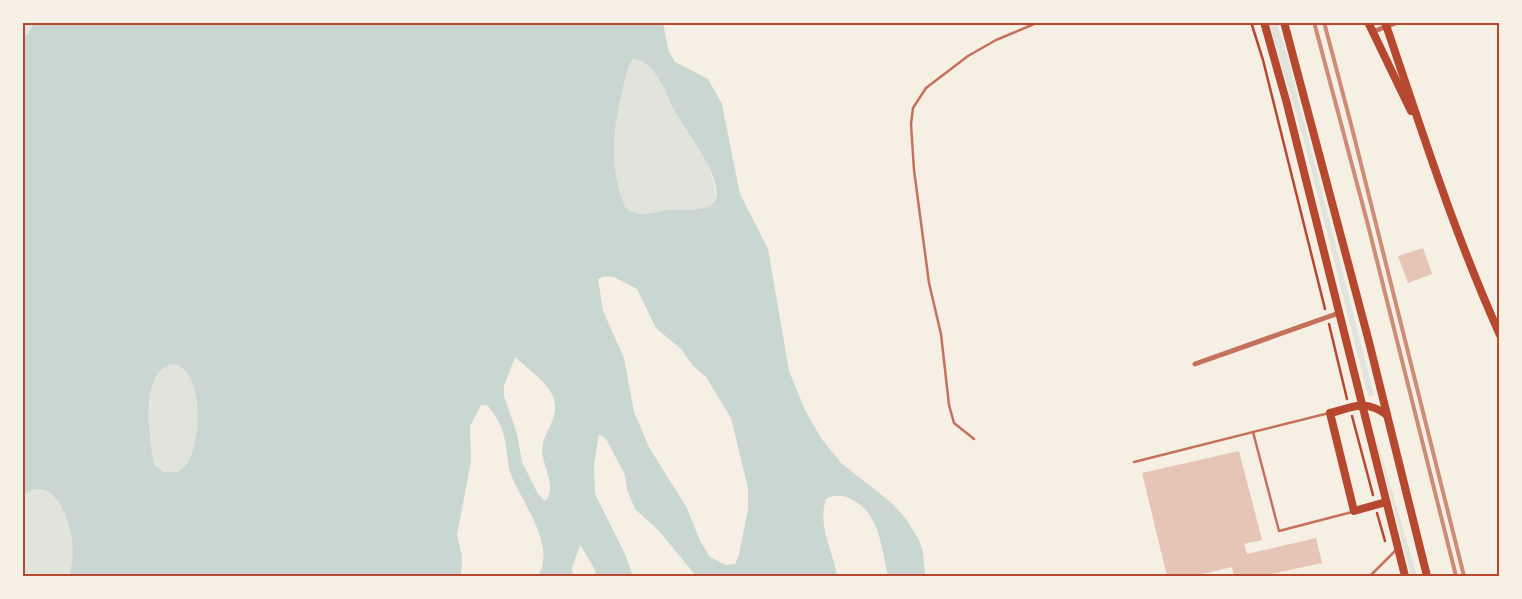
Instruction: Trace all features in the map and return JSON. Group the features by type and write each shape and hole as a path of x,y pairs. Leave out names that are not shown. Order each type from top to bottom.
{"main road":[{"path":"1264,22 1287,104 1405,576"},
{"path":"1284,22 1387,415 1427,576"},
{"path":"1368,22 1416,119"},
{"path":"1386,25 1408,87 1416,119 1472,272 1500,336"},
{"path":"1386,502 1354,511 1330,412 1370,405 1387,415"}],"street":[{"path":"1372,32 1386,25 1398,22"},
{"path":"1195,364 1339,313"}],"lane":[{"path":"974,439 954,423 949,405 941,334 929,284 914,170 911,124 913,108 926,88 968,56 996,40 1039,22"},
{"path":"1134,462 1330,412"},
{"path":"1253,432 1279,531 1354,511"},
{"path":"1370,576 1398,548"}],"path":[{"path":"1251,22 1265,69 1389,558"}],"shaded area":[{"path":"23,23 34,23 28,34 23,38"},
{"path":"34,23 663,23 669,52 675,62 708,79 722,104 740,194 768,249 789,371 805,410 821,438 841,463 893,504 906,519 919,540 923,552 925,576 888,576 880,539 875,524 868,513 858,503 846,497 833,496 826,499 823,519 837,576 696,576 659,531 635,509 627,489 625,475 606,439 599,434 594,465 595,494 625,554 633,576 597,576 580,545 572,568 573,576 538,576 543,564 540,537 510,472 505,439 501,427 487,405 481,405 470,426 471,461 457,535 462,556 461,576 70,576 73,545 67,521 58,501 51,494 43,490 34,490 23,495 22,38 28,34","holes":["633,59 641,61 654,72 711,171 717,195 709,206 698,209 668,210 646,214 635,213 625,207 615,170 614,153 617,118 629,64","605,276 614,277 637,289 656,328 681,349 693,366 706,377 731,418 748,488 748,509 739,555 735,564 726,565 710,557 700,541 687,508 650,449 634,412 624,358 603,311 598,279","515,357 543,382 554,399 555,413 542,450 550,483 549,496 545,501 538,494 522,462 517,434 504,396 504,386","172,364 183,368 190,378 195,392 197,408 195,441 186,465 177,472 164,472 154,465 152,454 149,425 150,394 154,380 161,370"]},
{"path":"1269,23 1277,23 1288,59 1374,395 1368,396 1303,137"},
{"path":"633,59 645,64 660,79 700,150 714,182 716,195 713,203 709,206 698,209 668,210 646,214 635,213 625,207 615,170 614,153 620,101 629,64"},
{"path":"172,364 183,368 190,378 198,408 198,425 196,441 187,465 177,472 164,472 154,465 149,425 150,394 154,380 161,370"},
{"path":"1372,423 1417,576 1411,576"},
{"path":"37,487 52,495 63,509 67,518 73,544 70,576 23,576 22,495"}],"building":[{"path":"1423,248 1432,274 1408,283 1398,256"},
{"path":"1239,451 1262,540 1244,544 1247,554 1316,538 1322,563 1262,576 1234,576 1232,567 1194,576 1167,576 1142,473"}],"railway":[{"path":"1314,22 1368,225 1456,576"},
{"path":"1324,22 1464,576"}]}
